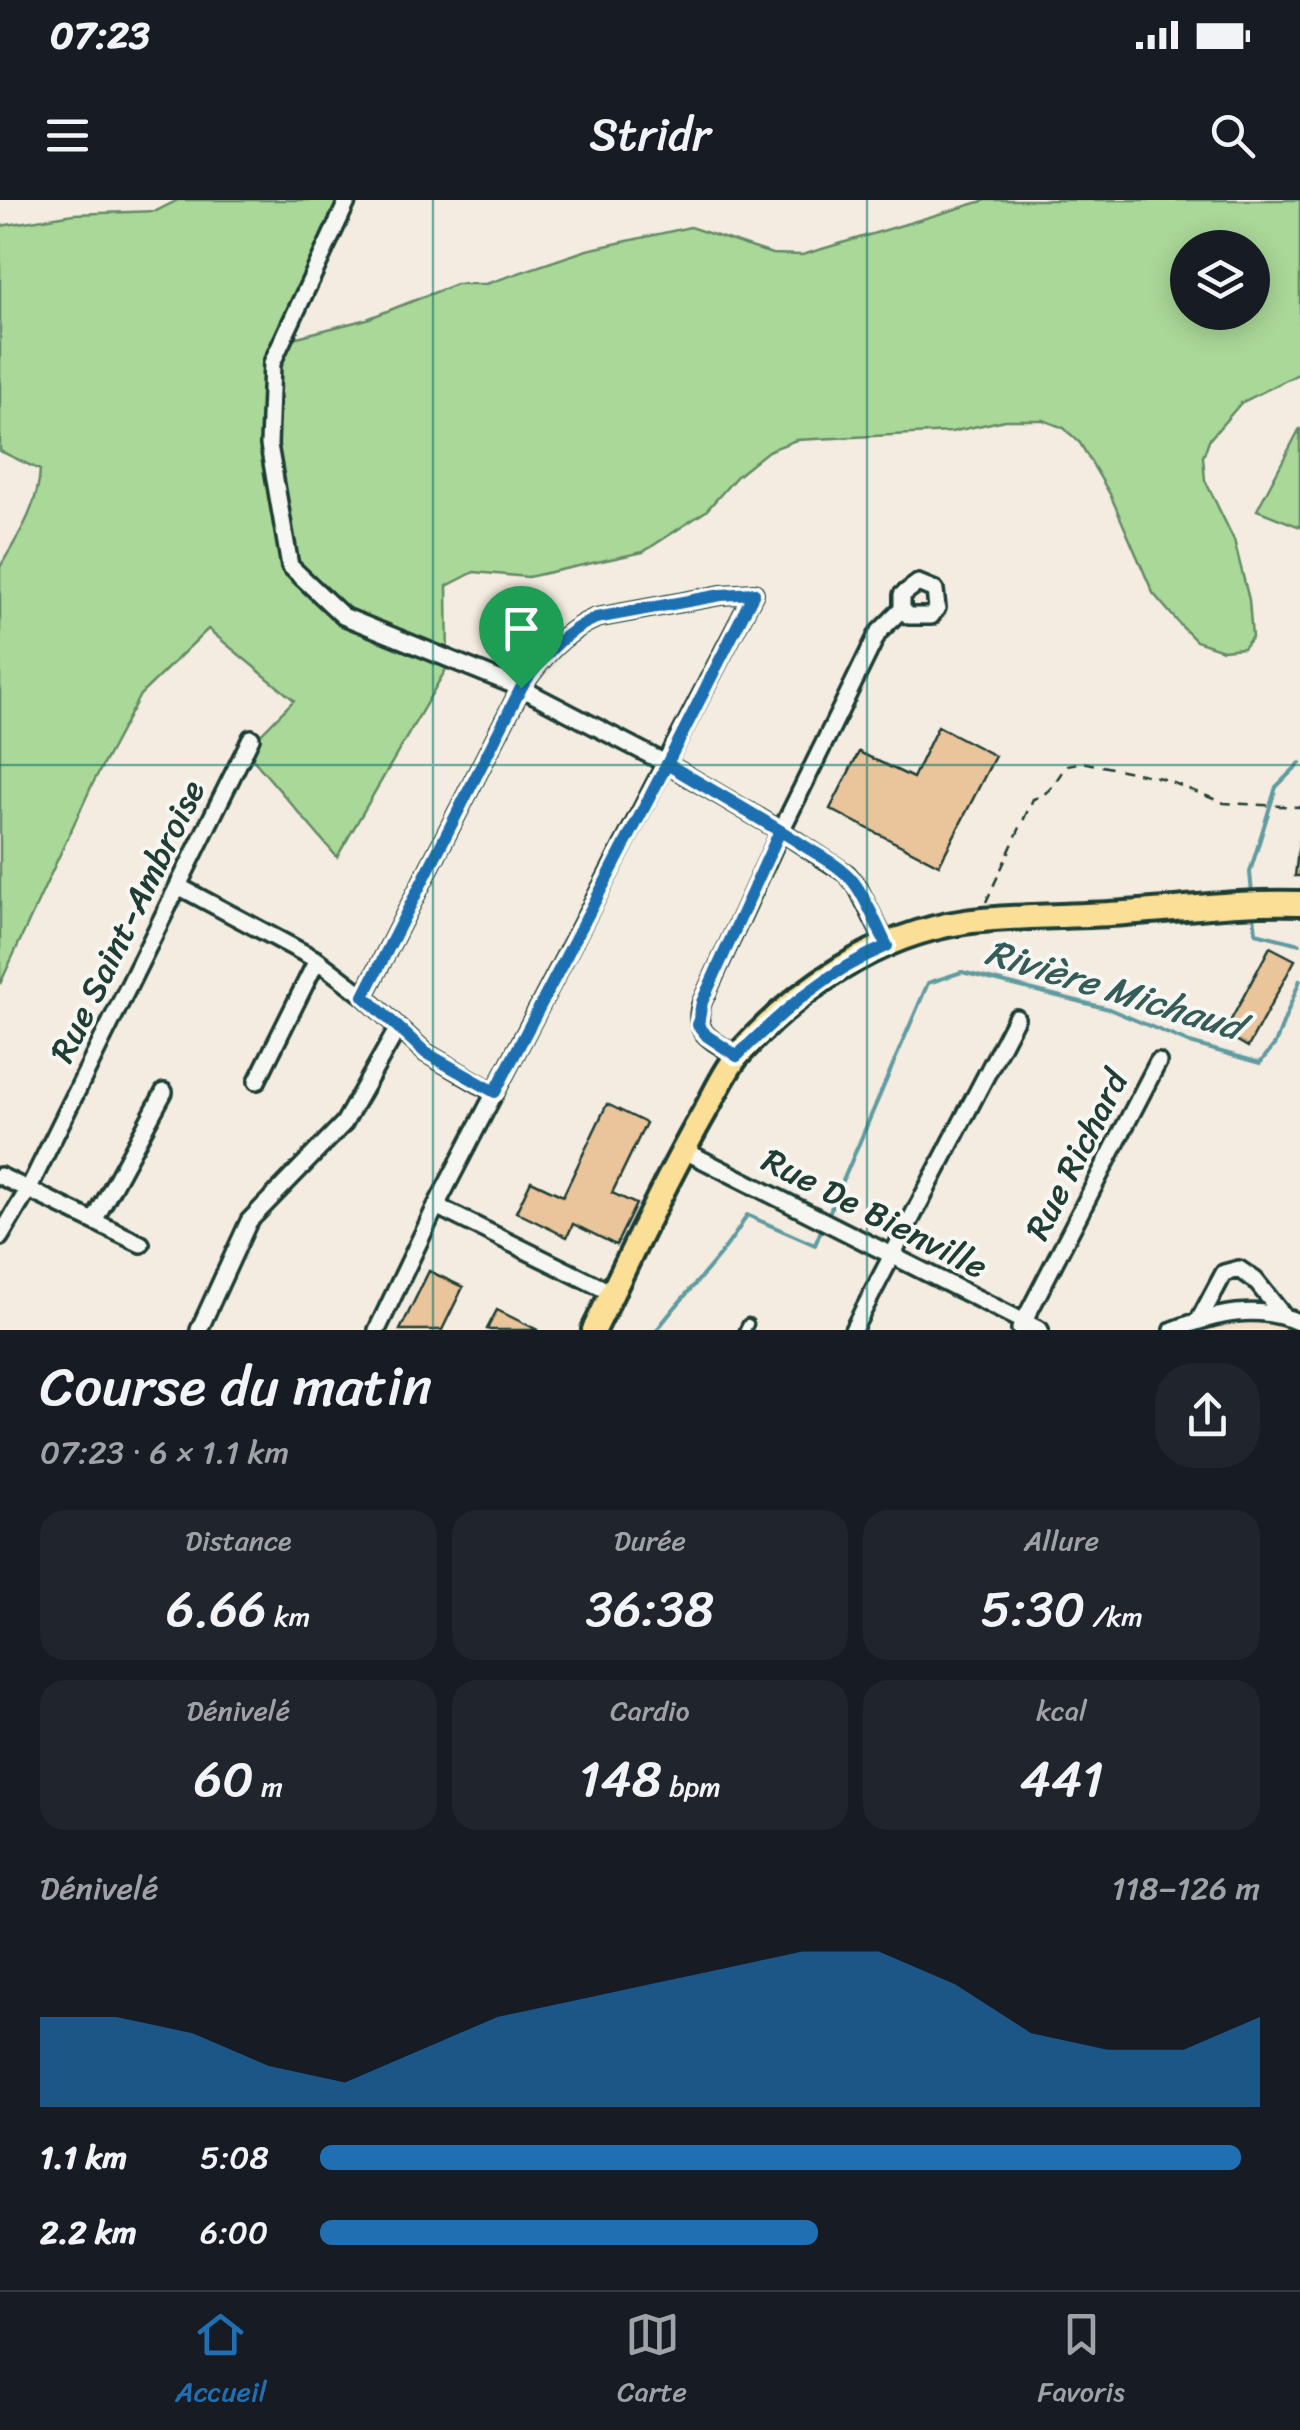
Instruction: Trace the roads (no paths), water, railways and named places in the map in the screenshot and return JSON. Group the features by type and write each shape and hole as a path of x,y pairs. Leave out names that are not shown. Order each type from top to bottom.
{"main road":[{"path":"594,1330 683,1150 737,1056 802,995 831,974 930,929 978,921 1126,913 1204,904 1300,903"}],"street":[{"path":"348,200 272,362 269,446 290,566 343,616 521,688 667,764 780,831 847,874 887,946"},
{"path":"364,996 521,688 548,653 578,625 596,618 721,595 754,593 436,1206 377,1330"},
{"path":"737,1056 702,1031 697,1016 780,831 878,633 902,609"},
{"name":"Rue Saint-Ambroise","path":"0,1237 28,1190 251,738"},
{"path":"178,886 317,960 364,996 426,1053 495,1092"},
{"path":"257,1081 317,960"},
{"path":"853,1330 1016,1018"},
{"path":"199,1330 248,1221 344,1123 398,1028"},
{"name":"Rue Richard","path":"1022,1325 1158,1062"},
{"path":"94,1221 164,1092"},
{"name":"Rue De Bienville","path":"683,1150 893,1255 1022,1325 1040,1330"},
{"path":"0,1176 141,1244"},
{"path":"436,1206 612,1293"},
{"path":"1199,1320 1224,1272 1238,1269 1248,1272 1282,1314"},
{"path":"1173,1330 1199,1320 1250,1311 1282,1314 1300,1323"}],"waterway":[{"name":"Rivière Michaud","path":"1252,894 1250,872 1276,787 1300,763"},
{"name":"Rivière Michaud","path":"1254,914 1256,933 1300,944"},
{"name":"Rivière Michaud","path":"830,1211 928,983 962,972 1109,1009 1190,1043 1260,1063 1275,1044 1300,980"},
{"name":"Rivière Michaud","path":"657,1330 727,1246 747,1215 815,1245 822,1228"}]}
